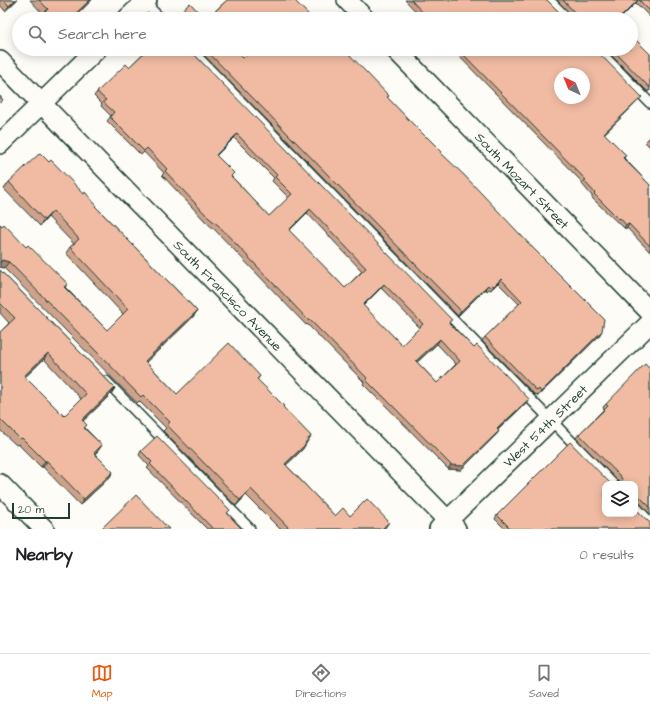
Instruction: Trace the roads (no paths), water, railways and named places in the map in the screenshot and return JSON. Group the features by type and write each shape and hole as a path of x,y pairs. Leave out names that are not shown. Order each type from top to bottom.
{"street":[{"path":"347,0 359,12"},
{"path":"134,12 144,1"},
{"path":"0,144 90,56"},
{"name":"South Mozart Street","path":"402,56 650,312"},
{"name":"South Francisco Avenue","path":"0,61 448,526"},
{"name":"West 54th Street","path":"448,526 551,420 650,323"},
{"path":"0,484 44,529"}],"lane":[{"path":"549,0 561,12"},
{"path":"144,1 154,12"},
{"path":"197,56 610,481"},
{"path":"604,56 650,103"},
{"path":"100,375 250,529"},
{"path":"638,509 650,522"}]}
